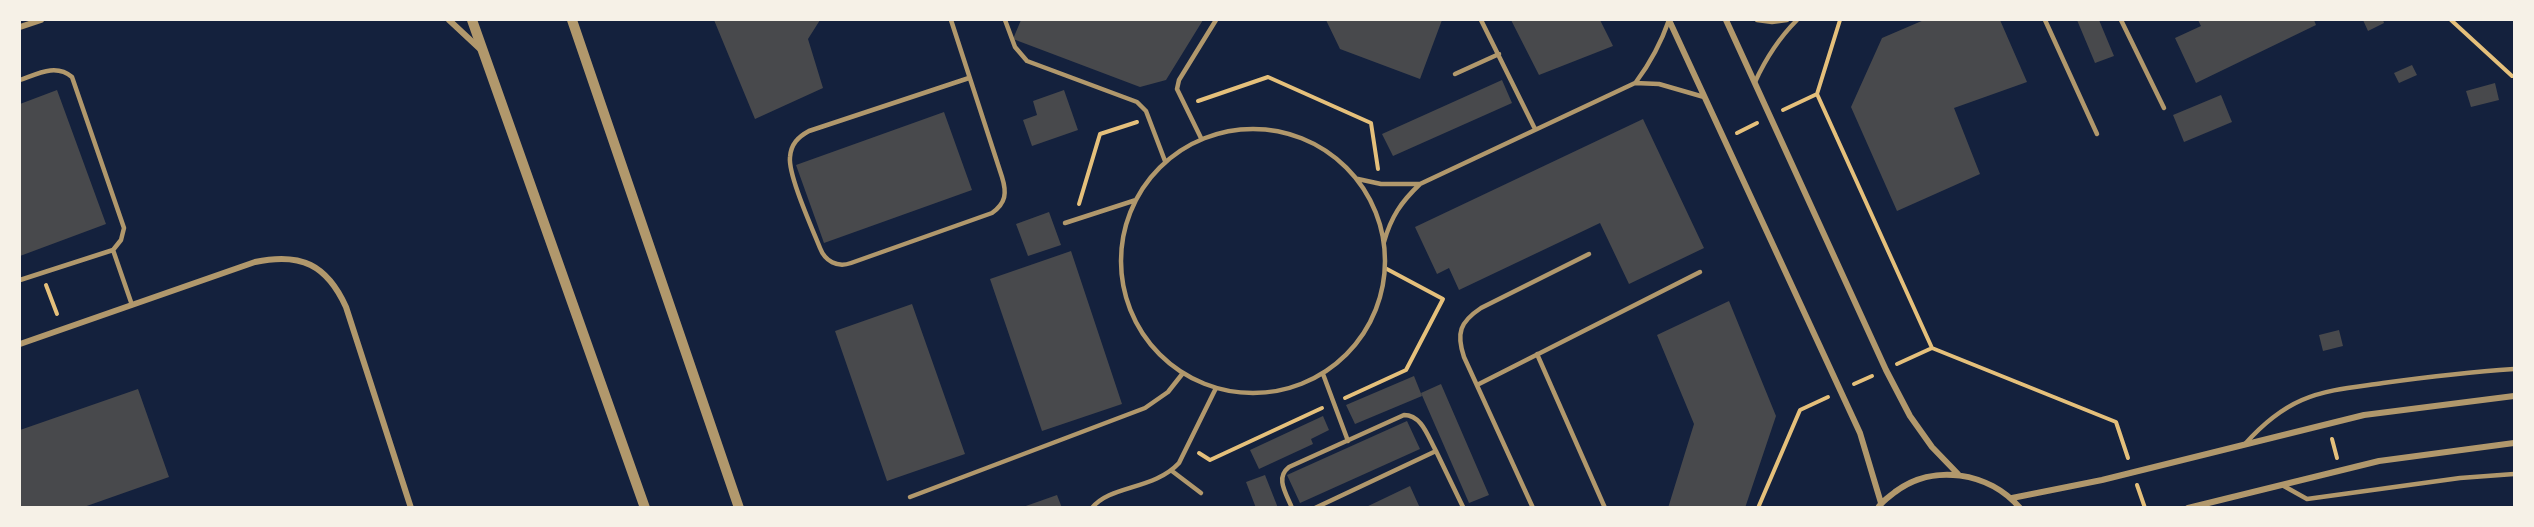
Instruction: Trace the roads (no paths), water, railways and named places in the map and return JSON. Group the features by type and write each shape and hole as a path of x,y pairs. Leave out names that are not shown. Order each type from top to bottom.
{"street":[{"path":"20,27 36,20"},
{"path":"449,20 483,51"},
{"path":"472,20 645,507"},
{"path":"1669,20 1860,433 1880,505 1904,486 1930,476 1958,474 1987,482 2012,498 2020,507"},
{"path":"1726,20 1886,370 1910,417 1932,447 1958,474"},
{"path":"574,22 739,507"},
{"path":"20,344 255,262 278,257 300,260 321,270 336,287 346,308 411,507"},
{"path":"2012,498 2133,472 2364,415 2514,396"},
{"path":"2188,507 2339,469 2514,443"}],"lane":[{"path":"951,20 1006,187 1005,198 1000,207 992,213 846,265 839,265 827,259 822,254 792,170 790,162 792,147 796,140 809,131 969,78"},
{"path":"1005,20 1015,47 1027,61 1137,102 1146,111 1165,161"},
{"path":"1201,138 1178,89 1179,80 1216,20"},
{"path":"1481,20 1535,129"},
{"path":"1384,243 1390,220 1403,200 1420,184 1636,82 1650,63 1669,20"},
{"path":"1757,20 1772,22 1787,20"},
{"path":"1755,82 1766,58 1797,20"},
{"path":"2045,20 2097,134"},
{"path":"2121,20 2164,108"},
{"path":"1455,74 1499,54"},
{"path":"20,80 54,70 66,73 75,83 122,216 124,228 121,240 112,250 20,280"},
{"path":"1636,82 1659,84 1704,97"},
{"path":"1235,129 1269,129 1302,138 1333,155 1357,179 1375,209 1384,243 1385,268 1376,311 1351,350 1323,374 1298,386 1271,392 1243,393 1216,388 1183,373 1158,353 1138,326 1126,296 1121,263 1124,231 1136,200 1149,179 1165,161 1201,138 1235,129"},
{"path":"1357,179 1381,184 1420,184"},
{"path":"1065,223 1136,200"},
{"path":"112,250 132,305"},
{"path":"1533,507 1460,344 1461,329 1469,316 1481,308 1589,254"},
{"path":"1477,385 1700,272"},
{"path":"1537,354 1605,507"},
{"path":"2244,445 2260,427 2280,412 2302,400 2325,392 2456,374 2514,369"},
{"path":"910,497 1145,408 1168,392 1183,373"},
{"path":"1323,374 1348,441"},
{"path":"1092,507 1098,500 1152,482 1172,471 1179,463 1216,388"},
{"path":"1292,507 1281,478 1283,471 1289,466 1404,415 1412,415 1418,419 1463,507"},
{"path":"1315,507 1436,451"},
{"path":"1172,471 1201,493"},
{"path":"2280,483 2296,495 2307,499 2460,478 2514,474"}]}
